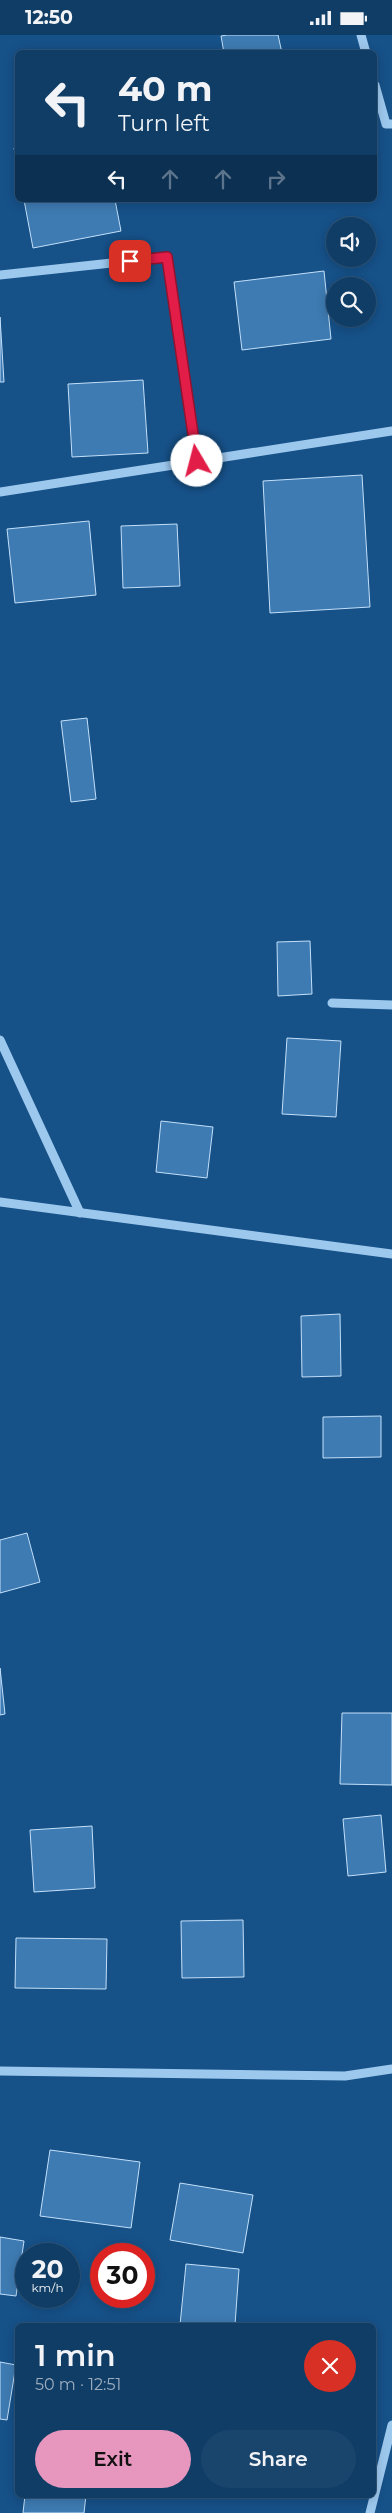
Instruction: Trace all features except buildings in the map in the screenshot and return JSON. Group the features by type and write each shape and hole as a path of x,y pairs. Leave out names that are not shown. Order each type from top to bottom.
{"street":[{"path":"361,35 365,50"},
{"path":"377,92 386,124 392,124"},
{"path":"0,275 167,257 197,461"},
{"path":"0,492 392,431"},
{"path":"332,1003 392,1005"},
{"path":"0,1040 80,1213"},
{"path":"0,1202 392,1254"},
{"path":"0,2071 345,2076 392,2069"},
{"path":"376,2489 392,2425"},
{"path":"370,2513 374,2498"}],"route":[{"path":"130,261 167,257 197,461"}]}
